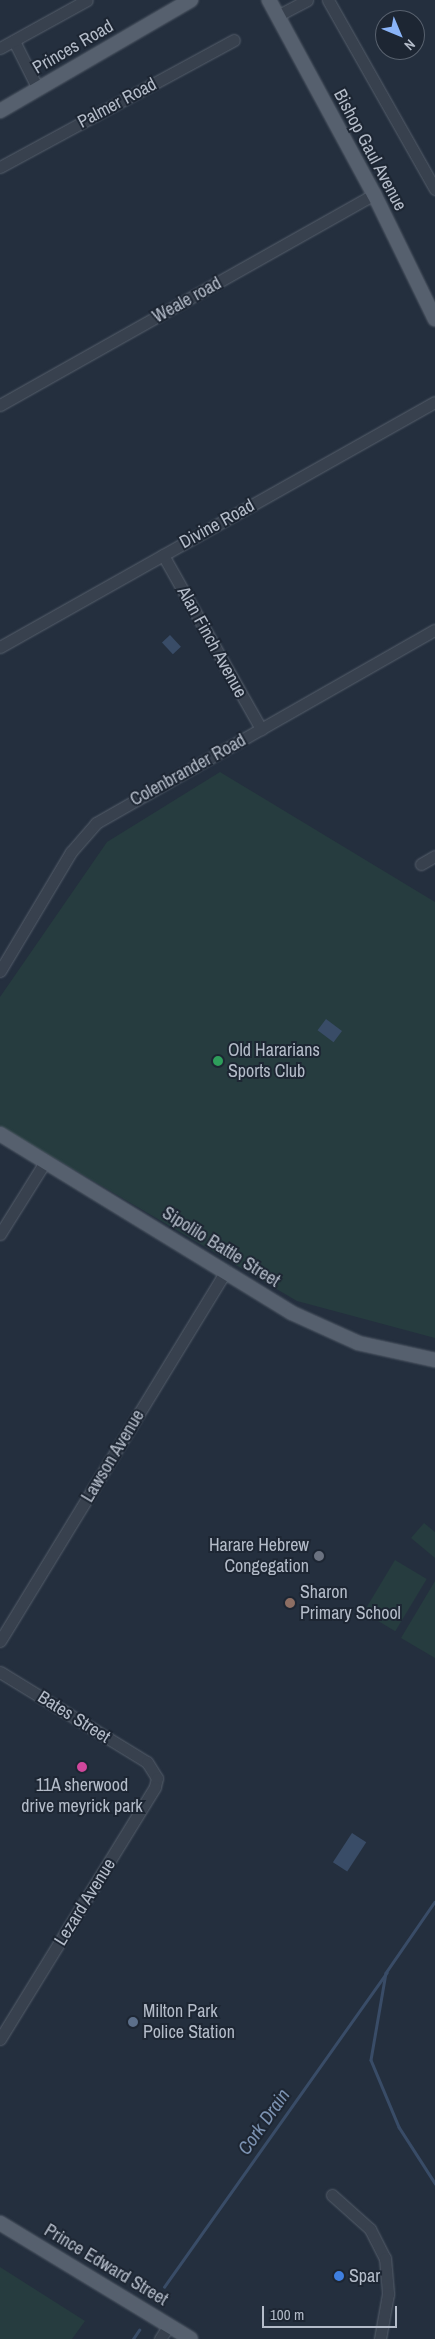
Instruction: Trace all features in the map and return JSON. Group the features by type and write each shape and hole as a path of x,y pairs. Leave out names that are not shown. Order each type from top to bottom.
{"main road":[{"name":"Princes Road","path":"0,111 191,0"},
{"name":"Bishop Gaul Avenue","path":"269,0 374,194 435,320"},
{"name":"Sipolilo Battle Street","path":"0,1134 321,1328 358,1343 435,1360"},
{"name":"Prince Edward Street","path":"0,2223 191,2339"}],"street":[{"path":"277,16 307,0"},
{"name":"Bishop Gaul Avenue","path":"328,0 435,189"},
{"path":"0,48 84,1"},
{"name":"Palmer Road","path":"0,166 234,40"},
{"path":"14,41 38,89"},
{"name":"Weale road","path":"0,405 374,194"},
{"name":"Divine Road","path":"0,647 435,402"},
{"name":"Alan Finch Avenue","path":"163,555 261,729"},
{"name":"Colenbrander Road","path":"0,971 71,852 96,824 435,630"},
{"path":"421,864 435,856"},
{"path":"0,1234 45,1162"},
{"name":"Lawson Avenue","path":"0,1641 226,1271"},
{"name":"Bates Street","path":"0,1672 147,1762"},
{"name":"Lezard Avenue","path":"0,2040 155,1787 157,1778 147,1762"},
{"path":"332,2196 370,2229 385,2258 388,2294 380,2339"},
{"path":"160,2339 169,2326"}],"green space":[{"name":"Old Hararians Sports Club","path":"220,772 435,902 435,1338 297,1301 0,1126 0,997 107,842"},
{"path":"424,1523 435,1532 435,1558 411,1538"},
{"path":"395,1560 427,1579 395,1631 364,1612"},
{"path":"435,1581 435,1658 401,1638"},
{"path":"0,2267 85,2321 72,2339 0,2339"}],"water":[{"path":"170,635 181,647 173,654 162,643"},
{"path":"326,1019 342,1031 334,1042 318,1030"},
{"path":"352,1833 366,1842 347,1872 333,1862"}],"waterway":[{"path":"435,1902 386,1973 371,2060 399,2127 435,2183"},
{"name":"Cork Drain","path":"164,2287 386,1973"},
{"name":"Cork Drain","path":"133,2339 139,2330"}],"place":[{"name":"Old Hararians Sports Club","path":"218,1061"},
{"name":"Harare Hebrew Congegation","path":"319,1556"},
{"name":"Sharon Primary School","path":"290,1603"},
{"name":"11A sherwood drive meyrick park","path":"82,1767"},
{"name":"Milton Park Police Station","path":"133,2022"},
{"name":"Spar","path":"339,2276"}]}
